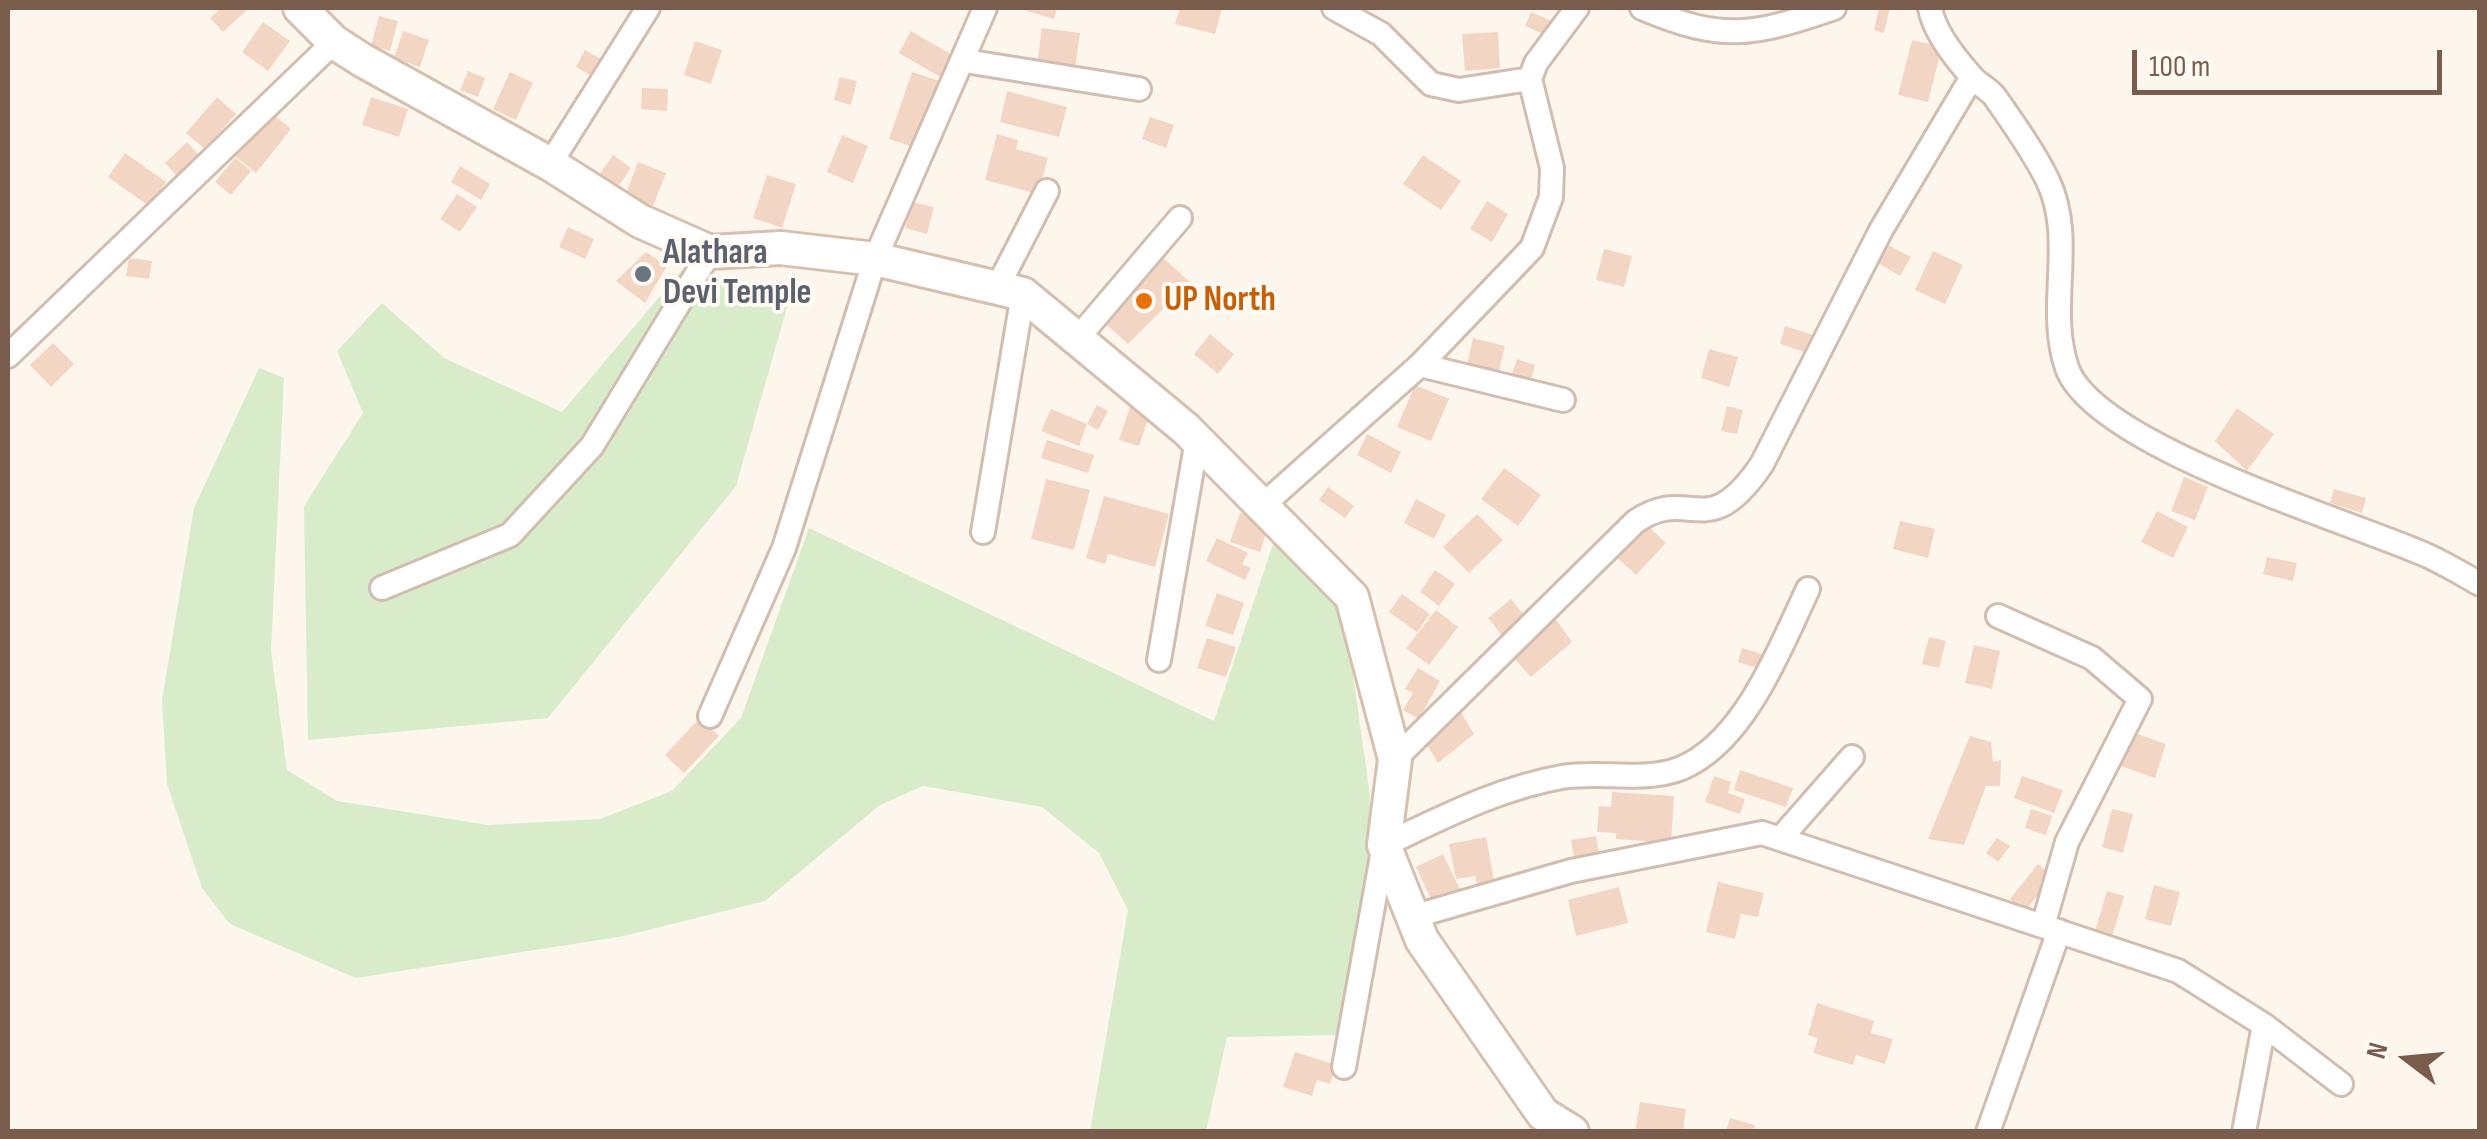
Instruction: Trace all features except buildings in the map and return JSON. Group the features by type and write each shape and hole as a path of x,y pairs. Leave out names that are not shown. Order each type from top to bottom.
{"street":[{"path":"300,8 334,42 550,164 640,221 710,252 781,248 874,259 1010,291 1077,339 1197,440 1352,596 1395,759 1384,845 1344,1067"},
{"path":"550,164 648,8"},
{"path":"710,716 784,548 874,259 985,8"},
{"path":"1334,8 1380,34 1432,84 1460,90 1530,79"},
{"path":"1262,506 1420,365 1532,248 1544,222 1552,168 1530,79 1536,63 1577,8"},
{"path":"1642,8 1714,34 1770,30 1834,8"},
{"path":"1930,8 1933,27 1972,77 1992,93 2047,179 2061,215 2061,334 2068,370 2084,393 2115,419 2206,469 2428,556 2480,584"},
{"path":"8,356 334,42"},
{"path":"965,60 1139,89"},
{"path":"1395,759 1635,522 1657,510 1718,510 1744,490 1762,464 1881,230 1972,77"},
{"path":"982,532 1010,291 1046,191"},
{"path":"1077,339 1180,218"},
{"path":"382,588 510,536 592,446 710,252"},
{"path":"1420,365 1563,400"},
{"path":"1158,660 1197,440"},
{"path":"1384,845 1472,804 1542,782 1664,772 1688,766 1716,746 1761,686 1808,589"},
{"path":"1988,1132 2051,928 2067,842 2140,698 2092,658 1998,616"},
{"path":"1780,839 1852,757"},
{"path":"1412,917 1571,872 1762,833 2178,972 2264,1025 2341,1084"},
{"path":"1384,845 1422,940 1543,1114 1572,1132"},
{"path":"2244,1132 2264,1025"}],"green space":[{"path":"683,269 792,290 736,486 548,718 308,740 304,506 363,413 337,351 382,303 444,358 562,412"},
{"path":"259,368 284,378 271,651 287,770 337,801 488,825 600,819 672,791 741,718 809,528 1214,721 1275,538 1313,568 1346,626 1369,788 1376,857 1339,1035 1227,1037 1206,1132 1090,1131 1128,910 1099,853 1042,807 923,786 880,805 765,901 624,936 356,978 230,924 202,888 167,784 162,700 194,508"}],"place":[{"name":"Alathara Devi Temple","path":"643,274"},
{"name":"UP North","path":"1144,301"}]}
